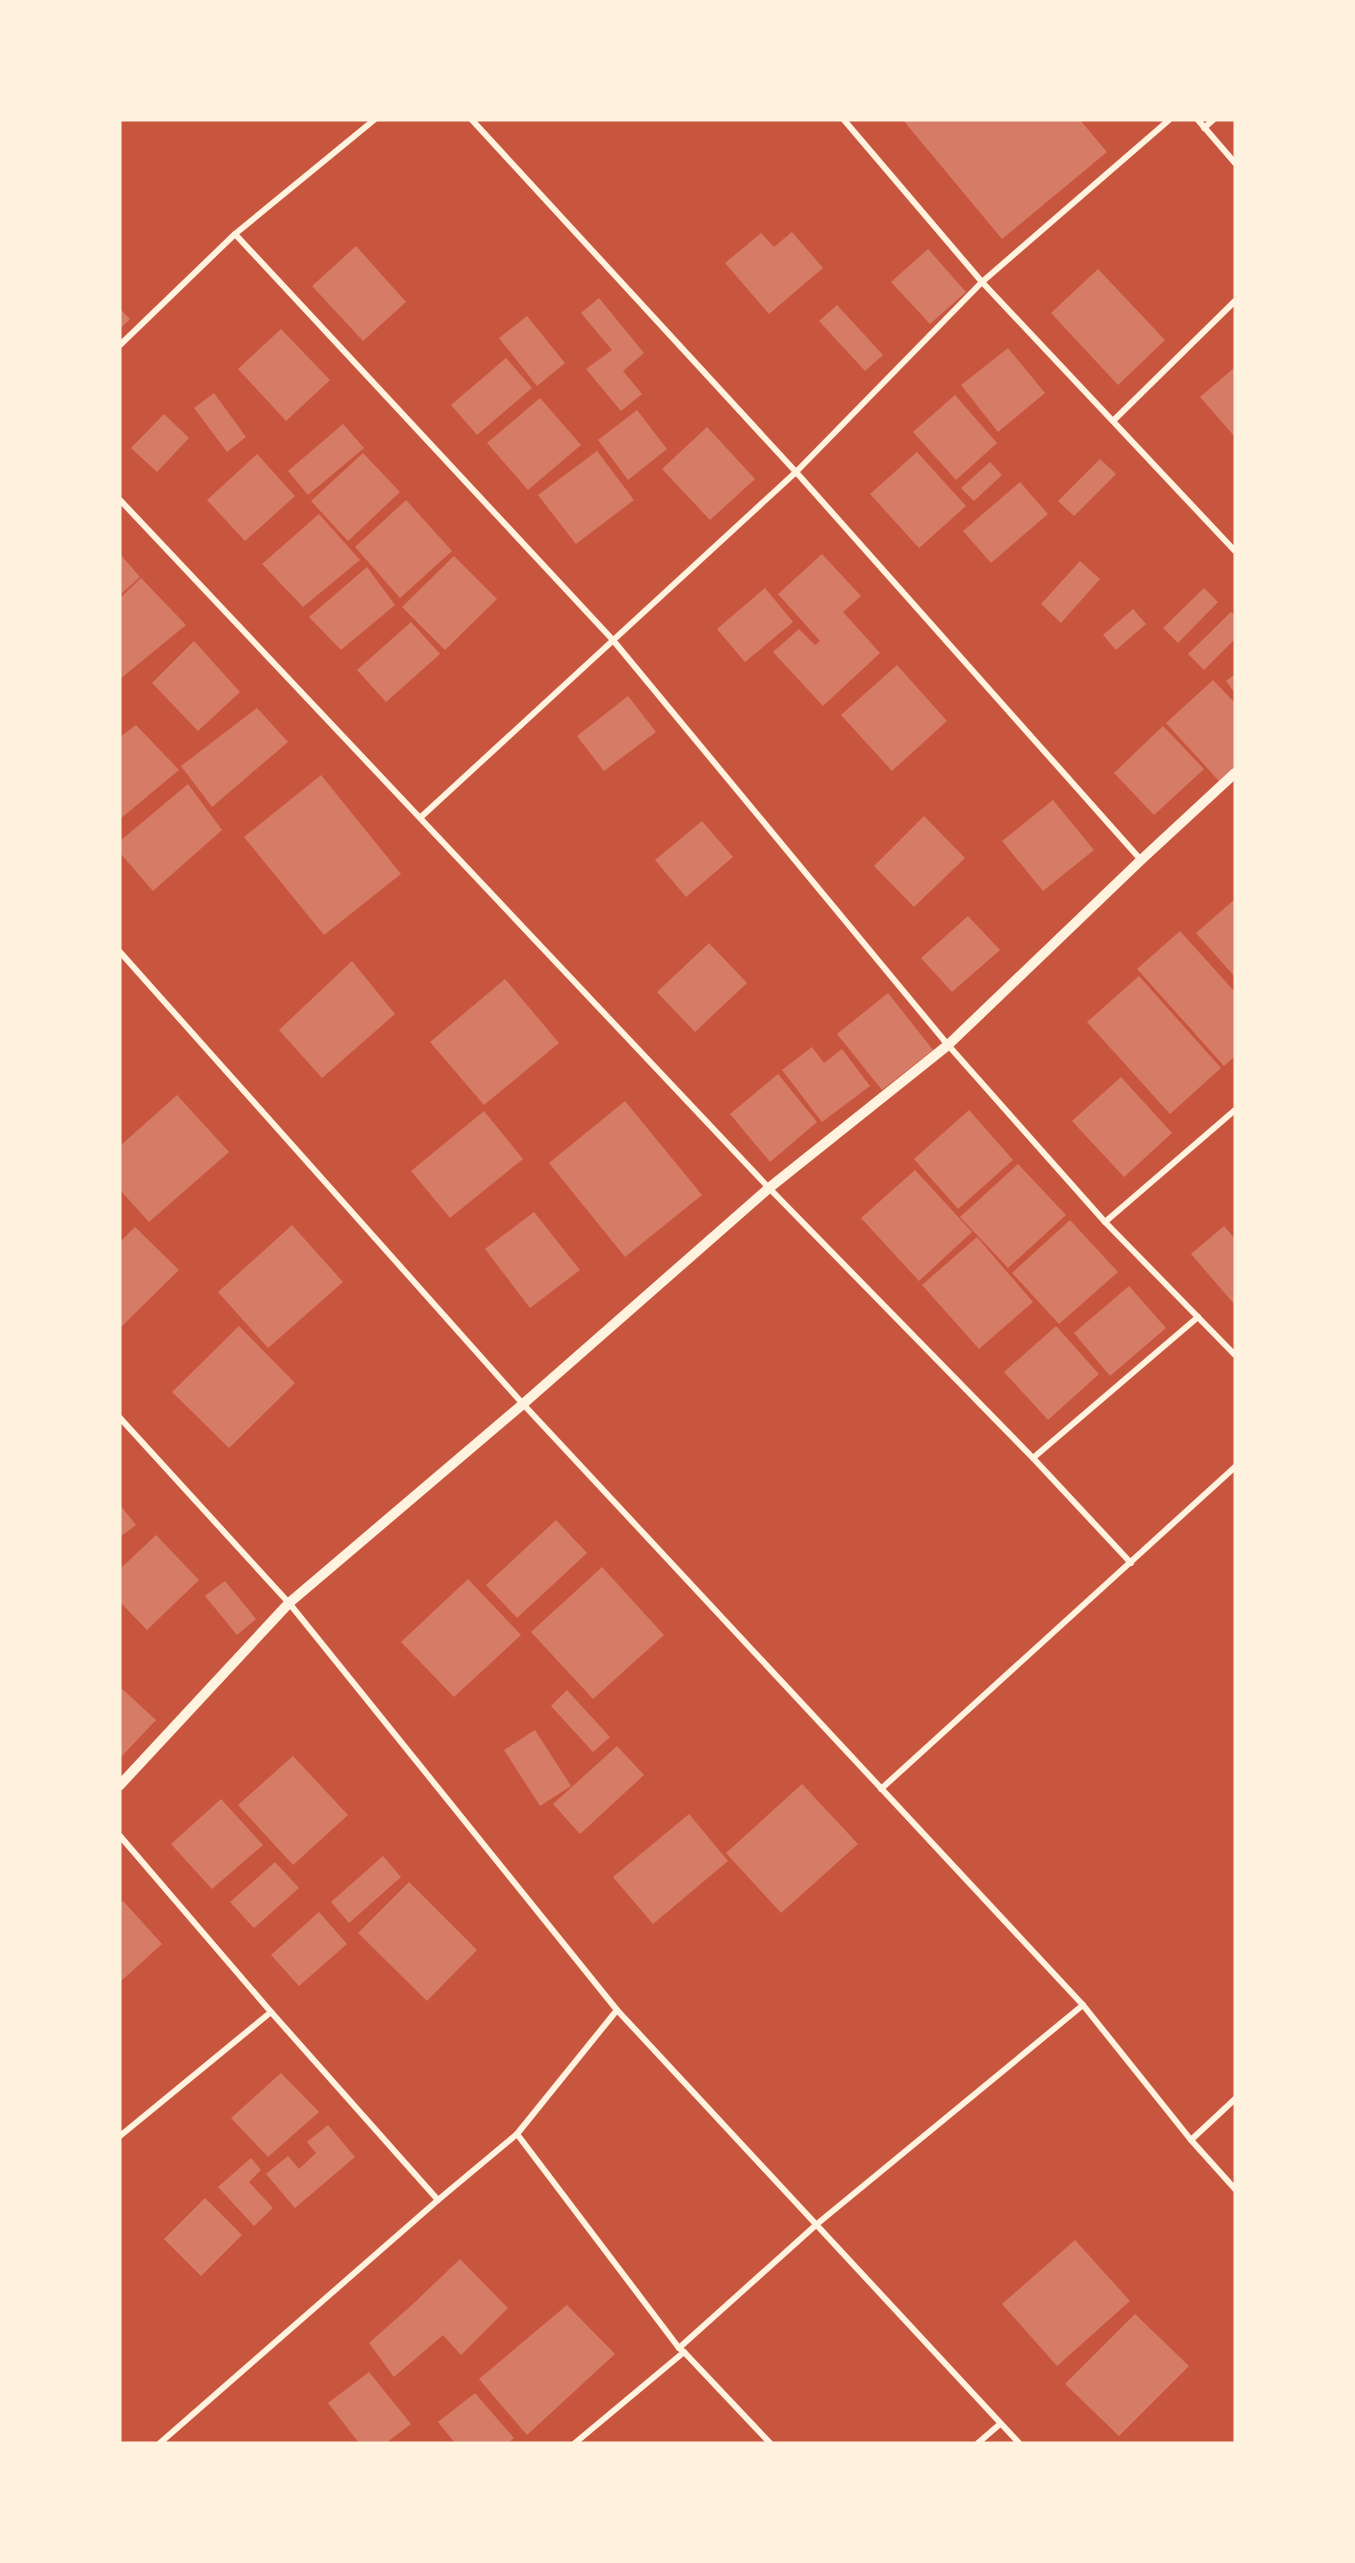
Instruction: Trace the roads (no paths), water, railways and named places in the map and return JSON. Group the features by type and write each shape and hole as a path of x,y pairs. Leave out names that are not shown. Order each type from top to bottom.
{"street":[{"path":"120,345 235,234 374,120"},
{"path":"472,120 796,472 1141,860"},
{"path":"844,120 982,282 1235,551"},
{"path":"421,817 796,472 982,282 1169,120"},
{"path":"1198,120 1235,163"},
{"path":"1204,128 1213,120"},
{"path":"235,234 612,639 948,1045 1105,1222 1235,1355"},
{"path":"1113,421 1235,301"},
{"path":"120,500 769,1188 1034,1458 1131,1563"},
{"path":"120,1785 289,1603 523,1404 769,1188 948,1045 1235,772"},
{"path":"120,951 523,1404 1083,2005 1191,2139 1235,2189"},
{"path":"1105,1222 1235,1110"},
{"path":"1034,1458 1198,1317"},
{"path":"120,1418 289,1603 617,2010 1018,2443"},
{"path":"881,1789 1235,1467"},
{"path":"120,1836 438,2200"},
{"path":"575,2443 681,2350 817,2224 1083,2005"},
{"path":"160,2443 438,2200 518,2134 617,2010"},
{"path":"120,2136 272,2012"},
{"path":"1191,2139 1235,2099"},
{"path":"518,2134 681,2350 770,2443"},
{"path":"978,2443 1000,2424"}]}
